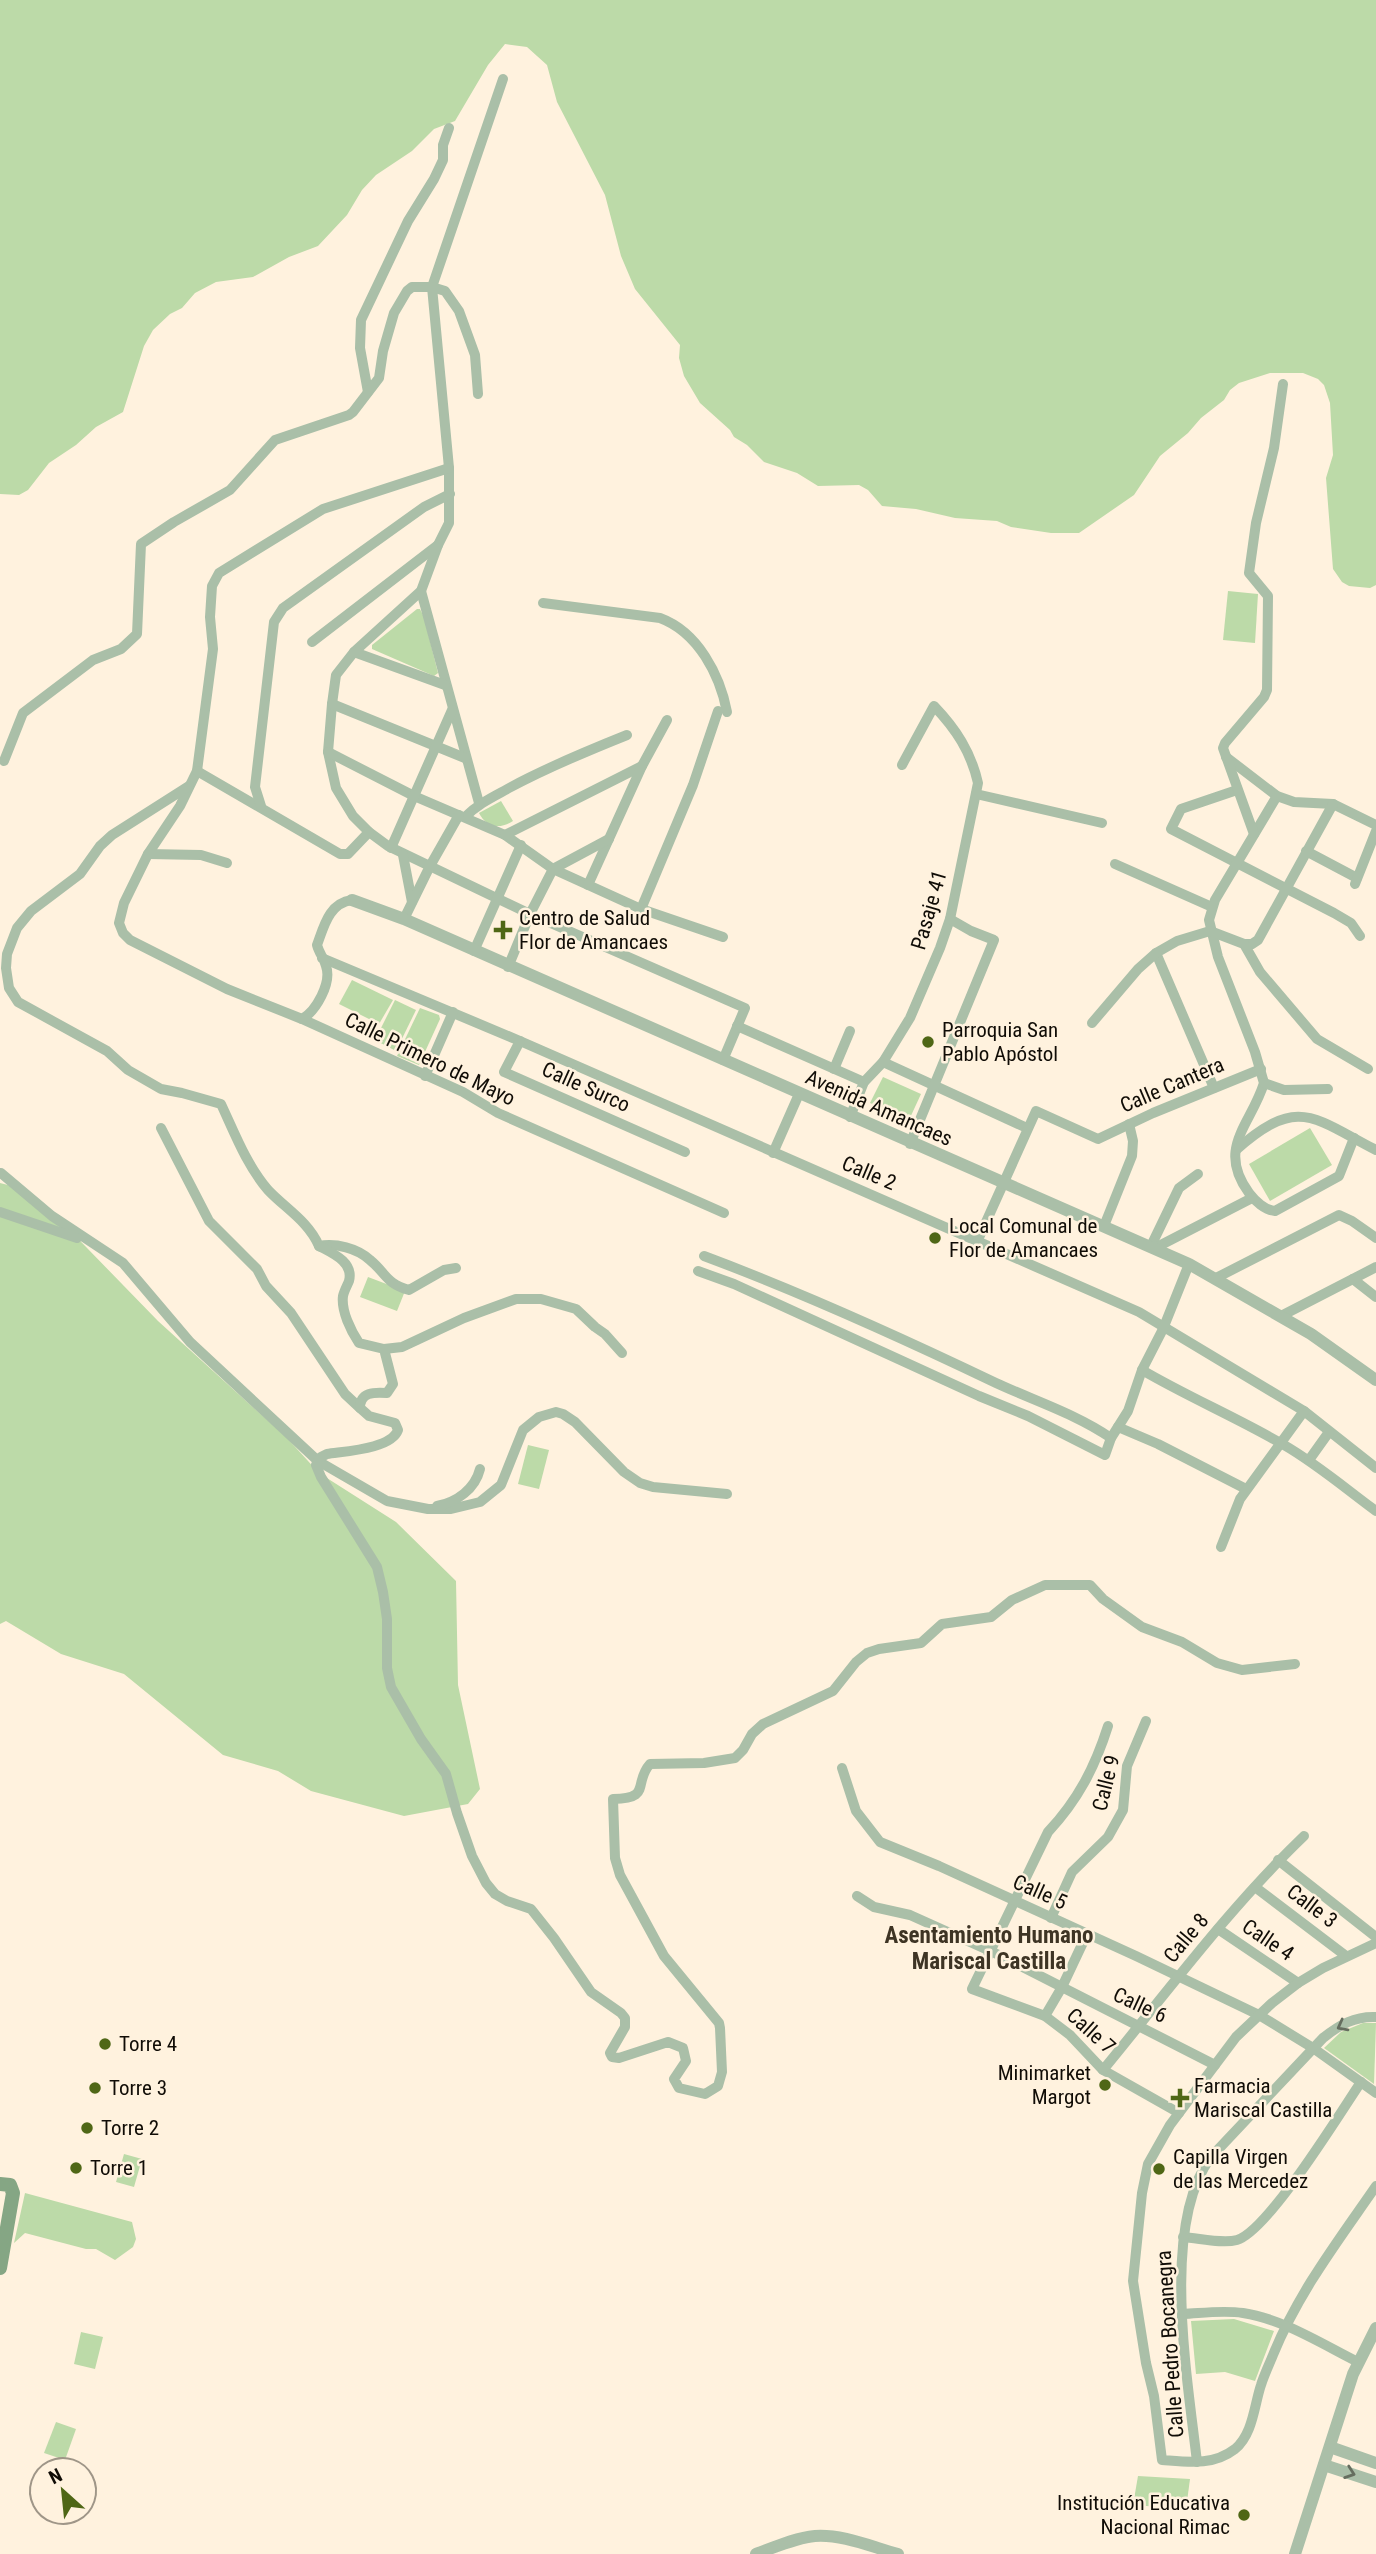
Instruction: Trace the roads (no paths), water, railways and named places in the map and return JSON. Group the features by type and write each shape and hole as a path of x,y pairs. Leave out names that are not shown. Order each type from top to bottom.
{"main road":[{"path":"0,2184 5,2183 12,2188 3,2225 0,2268"}],"street":[{"path":"503,79 432,287 449,468 449,523 421,591 354,652 336,675 328,752 335,788 353,816 369,832 403,855 745,1008 723,1060"},
{"path":"368,392 360,348 361,320 408,221 443,160 443,145 449,128"},
{"path":"4,761 23,713 93,660 121,649 136,634 141,544 230,490 275,440 349,415 379,378 383,351 394,313 412,287 432,287 445,291 459,311 475,355 478,394"},
{"path":"1254,834 1224,755 1225,743 1264,697 1269,681 1268,596 1249,573 1256,523 1274,448 1283,384"},
{"path":"148,854 197,771 213,649 210,617 212,586 219,573 323,509 449,468"},
{"path":"261,806 255,787 274,622 283,608 424,507 450,494"},
{"path":"312,642 438,545"},
{"path":"421,591 479,803"},
{"path":"543,603 660,618 673,623 689,637 711,665 722,688 722,712 641,908"},
{"path":"354,652 445,685"},
{"path":"332,704 465,758"},
{"name":"Pasaje 41","path":"850,1116 864,1082 883,1062 909,1018 940,948 950,919 978,783 966,747 950,723 934,706 902,765"},
{"path":"391,848 452,710"},
{"path":"588,885 642,766 667,720"},
{"path":"404,919 429,866 462,816 479,803 578,754 627,735"},
{"path":"328,752 414,796 505,835 553,869 641,908 723,937"},
{"path":"1224,755 1277,796 1294,802 1333,804 1376,825"},
{"path":"505,835 642,766"},
{"path":"197,771 344,855 348,855 369,832"},
{"path":"191,785 111,835 80,874 31,911 17,928 7,954 5,968 9,988 18,1002 107,1051 128,1070 161,1089 221,1104 248,1164 269,1191 302,1220 319,1246 341,1258 349,1272 343,1293 343,1308 359,1343 384,1349 402,1347 464,1318 516,1298 541,1299 576,1309 622,1353"},
{"path":"1237,790 1181,809 1171,829 1351,923 1360,936"},
{"path":"976,794 1102,823"},
{"path":"1277,796 1212,907 1209,920 1210,931 1264,1083 1242,1127 1235,1150 1236,1167 1252,1198 1275,1211 1334,1181 1342,1171 1354,1138"},
{"path":"1092,1023 1138,970 1156,953 1177,941 1210,931 1244,944 1252,944 1258,940 1333,804"},
{"path":"1306,851 1356,881 1376,831"},
{"path":"508,967 530,914 553,869 609,839"},
{"path":"474,951 522,845"},
{"path":"148,854 201,855 227,863"},
{"name":"Calle Primero de Mayo","path":"148,854 121,912 119,923 130,940 227,989 302,1019 463,1092 498,1114 724,1213"},
{"path":"403,855 412,901"},
{"path":"1115,864 1212,907"},
{"path":"302,1019 310,1015 326,983 327,973 317,945 329,914 342,901 352,900"},
{"name":"Avenida Amancaes","path":"352,900 404,919 910,1144 1153,1247 1216,1278 1281,1316 1376,1380"},
{"path":"910,1144 994,940 950,919"},
{"path":"1244,944 1260,972 1317,1039 1368,1069"},
{"path":"1156,953 1214,1088"},
{"name":"Calle 2","path":"322,958 520,1041 1139,1312 1163,1329 1304,1411 1376,1468"},
{"path":"425,1076 453,1012"},
{"path":"737,1026 864,1082"},
{"path":"834,1069 850,1031"},
{"name":"Calle Surco","path":"520,1041 504,1072 685,1152"},
{"path":"883,1062 1027,1128 977,1242"},
{"name":"Calle Cantera","path":"1027,1128 1036,1111 1098,1139 1261,1069"},
{"path":"1264,1083 1284,1090 1328,1089"},
{"path":"773,1153 799,1094"},
{"path":"1235,1150 1277,1123 1301,1116 1332,1125 1376,1150"},
{"path":"1104,1226 1132,1156 1133,1141 1129,1124"},
{"path":"161,1128 209,1221 257,1269 266,1286 291,1313 345,1394 369,1416 395,1423 398,1430 387,1443 327,1454 316,1465 372,1558 381,1579 387,1619 387,1668 391,1687 421,1739 446,1774 472,1856 486,1883 501,1898 531,1909 591,1992 625,2018 622,2036 611,2048 612,2057 668,2042 683,2049 686,2061 676,2075 674,2082 678,2088 699,2094 714,2090 721,2079 719,2023 664,1956 620,1875 615,1858 612,1799 629,1798 639,1792 646,1767 650,1764 704,1763 735,1758 763,1724 833,1691 856,1661 866,1653 921,1643 942,1624 991,1617 1012,1600 1053,1583 1090,1585 1103,1599 1142,1627 1171,1637 1232,1668 1252,1670 1295,1664"},
{"path":"1,1173 52,1216 122,1263 190,1342 318,1461 387,1502 428,1509 465,1507 491,1495 506,1476 523,1430 539,1417 556,1412 575,1422 624,1472 640,1483 653,1487 727,1494"},
{"path":"1153,1247 1179,1188 1198,1174"},
{"path":"1153,1247 1252,1198"},
{"path":"0,1212 30,1220 96,1245"},
{"path":"1216,1278 1339,1215 1376,1238"},
{"path":"319,1246 343,1246 370,1259 391,1283 408,1290 444,1270 456,1268"},
{"path":"704,1256 894,1335 1019,1394 1074,1416 1111,1438"},
{"path":"698,1271 734,1284 1028,1416 1105,1455 1111,1438 1128,1410 1142,1370 1163,1329 1189,1264"},
{"path":"1281,1316 1376,1267"},
{"path":"1353,1279 1376,1297"},
{"path":"360,1408 363,1397 372,1392 387,1393 391,1390 393,1384 384,1349"},
{"path":"1142,1370 1309,1460 1376,1511"},
{"path":"1221,1547 1246,1489 1304,1411"},
{"path":"1118,1427 1158,1444 1246,1489"},
{"path":"1309,1460 1329,1432"},
{"path":"428,1509 446,1504 469,1490 478,1479 480,1469"},
{"name":"Calle 9","path":"1051,1918 1072,1872 1108,1837 1123,1810 1127,1766 1146,1721"},
{"path":"989,1952 1048,1832 1068,1811 1085,1785 1108,1726"},
{"name":"Calle 5","path":"842,1768 856,1811 880,1842 939,1866 1259,2015 1313,2048 1376,2093"},
{"name":"Calle 8","path":"1103,2070 1217,1929 1278,1860 1304,1836"},
{"path":"1278,1860 1376,1937"},
{"name":"Calle 3","path":"1255,1887 1346,1956"},
{"name":"Calle 6","path":"857,1896 874,1907 910,1915 1062,1986 1076,1996 1215,2064"},
{"name":"Calle 4","path":"1217,1929 1298,1983"},
{"path":"1045,2016 1087,1934"},
{"path":"1376,1943 1346,1956 1298,1983 1236,2037 1179,2113 1148,2164 1133,2274 1134,2299 1154,2396 1162,2460 1211,2461 1235,2449 1244,2438 1261,2385 1285,2326 1331,2248 1376,2186"},
{"name":"Calle 7","path":"989,1952 972,1989 1045,2016 1070,2035 1103,2070 1179,2113"},
{"name":"Calle Pedro Bocanegra","path":"1197,2462 1183,2314 1181,2262 1183,2237 1196,2183 1202,2171 1313,2048 1344,2023 1357,2018 1376,2017"},
{"path":"1183,2237 1237,2240 1256,2229 1311,2157 1361,2082"},
{"path":"1183,2314 1245,2314 1285,2326 1358,2362"},
{"path":"1294,2554 1358,2362 1376,2328"},
{"path":"1331,2446 1376,2463"},
{"path":"1325,2465 1376,2482"},
{"path":"757,2554 798,2539 816,2536 832,2537 898,2554"}],"place":[{"name":"Centro de Salud Flor de Amancaes","path":"503,930"},
{"name":"Parroquia San Pablo Apóstol","path":"928,1042"},
{"name":"Local Comunal de Flor de Amancaes","path":"935,1238"},
{"name":"Torre 4","path":"105,2044"},
{"name":"Minimarket Margot","path":"1105,2085"},
{"name":"Torre 3","path":"95,2088"},
{"name":"Farmacia Mariscal Castilla","path":"1180,2098"},
{"name":"Torre 2","path":"87,2128"},
{"name":"Torre 1","path":"76,2168"},
{"name":"Capilla Virgen de las Mercedez","path":"1159,2169"},
{"name":"Institución Educativa Nacional Rimac","path":"1244,2515"}],"district":[{"name":"Asentamiento Humano Mariscal Castilla","path":"989,1948"}]}
